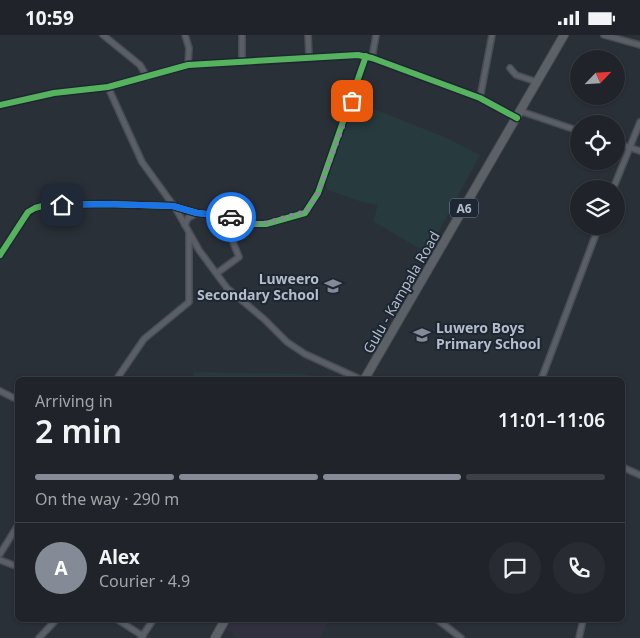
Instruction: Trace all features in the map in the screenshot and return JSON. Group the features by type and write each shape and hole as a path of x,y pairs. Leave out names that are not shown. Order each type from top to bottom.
{"main road":[{"name":"Gulu - Kampala Road","path":"367,377 491,163 494,152 519,115 564,35"},
{"path":"215,638 224,622"}],"street":[{"path":"103,35 140,65 147,77"},
{"path":"185,35 189,49 188,65"},
{"path":"242,35 242,61"},
{"path":"308,35 309,57"},
{"path":"372,58 376,35"},
{"path":"480,98 492,35"},
{"path":"604,35 640,45"},
{"path":"0,105 54,93 108,87 188,65 309,57 366,57 480,98 519,115 570,129"},
{"path":"0,255 28,212 35,208 107,204 173,206 197,213 232,218 246,224 266,223 307,211 318,193 366,57"},
{"path":"510,67 516,75 537,82"},
{"path":"108,87 142,162 227,288 264,319 287,342 305,354 361,377"},
{"path":"616,180 640,122"},
{"path":"625,146 640,151"},
{"path":"185,225 190,216 197,213"},
{"path":"217,273 239,257 227,225 232,218"},
{"path":"118,377 144,339 188,302 189,233"},
{"path":"542,377 596,235"},
{"path":"0,391 15,398"},
{"path":"625,469 640,475"},
{"path":"0,554 15,530"},
{"path":"0,561 15,566"},
{"path":"39,638 54,622"},
{"path":"121,622 142,637 152,622"},
{"path":"440,622 460,638"},
{"path":"579,638 583,622"}],"shaded area":[{"path":"230,622 327,622 321,638 237,638 225,629"}],"green space":[{"path":"354,101 449,139 480,155 429,249 422,250 373,221 378,205 362,202 328,190 324,183"},
{"path":"194,372 301,374 325,377 193,377"}],"cycle path":[{"path":"0,105 54,93 108,87 188,65 358,55 372,58 480,98 517,118"},
{"path":"0,255 28,212 46,205 173,206 197,213 229,216 253,224 266,224 305,213 318,193 366,56"}],"way so far":[{"path":"231,217 239,219 246,224 266,223 292,215 303,214 307,211 318,193 352,101"}],"place":[{"name":"Luweero Secondary School","path":"333,286"},
{"name":"Luwero Boys Primary School","path":"422,335"}],"route":[{"path":"62,205 173,206 197,213 231,217"}]}
